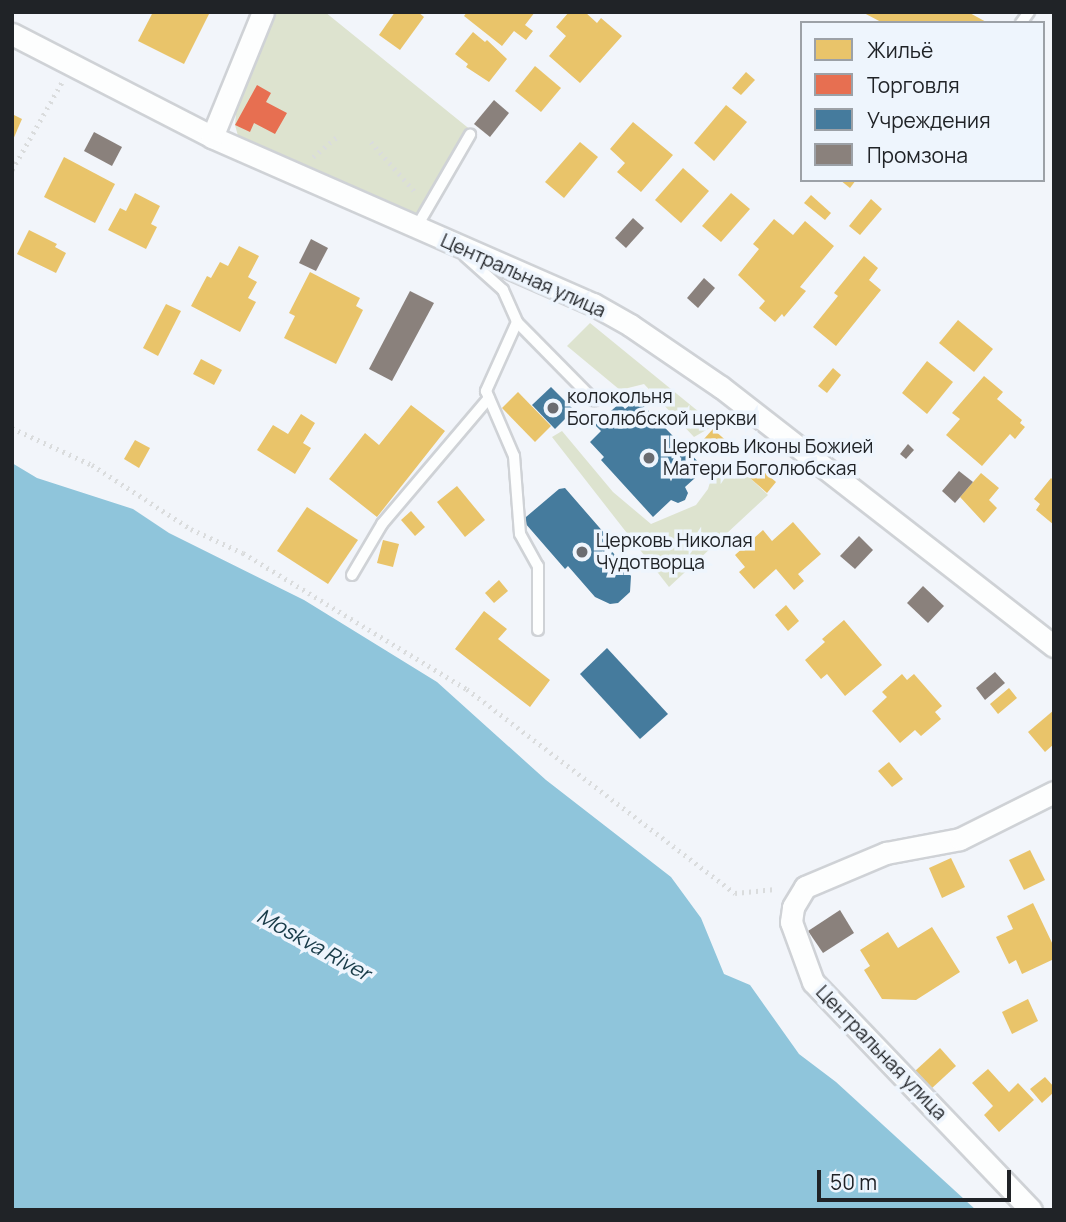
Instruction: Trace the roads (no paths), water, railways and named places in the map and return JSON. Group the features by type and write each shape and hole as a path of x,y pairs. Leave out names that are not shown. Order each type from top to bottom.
{"street":[{"path":"212,137 263,12"},
{"name":"Центральная улица","path":"12,34 212,137 593,304 721,387 1054,646"},
{"name":"Центральная улица","path":"1031,1210 813,982 791,922 793,907 805,887 886,853 960,839 1054,792"}],"lane":[{"path":"416,228 470,135"},
{"path":"453,244 503,290 517,322 594,400"},
{"path":"517,322 486,391 498,412 514,456 520,534 538,566 538,630"},
{"path":"352,575 382,524 489,398"}],"water":[{"name":"Moskva River","path":"12,463 37,478 133,509 169,533 304,600 437,682 546,780 671,877 701,918 724,974 750,985 799,1054 836,1082 976,1210 12,1210"}],"place":[{"name":"колокольня Боголюбской церкви","path":"553,408"},
{"name":"Церковь Иконы Божией Матери Боголюбская","path":"649,458"},
{"name":"Церковь Николая Чудотворца","path":"582,552"}]}
